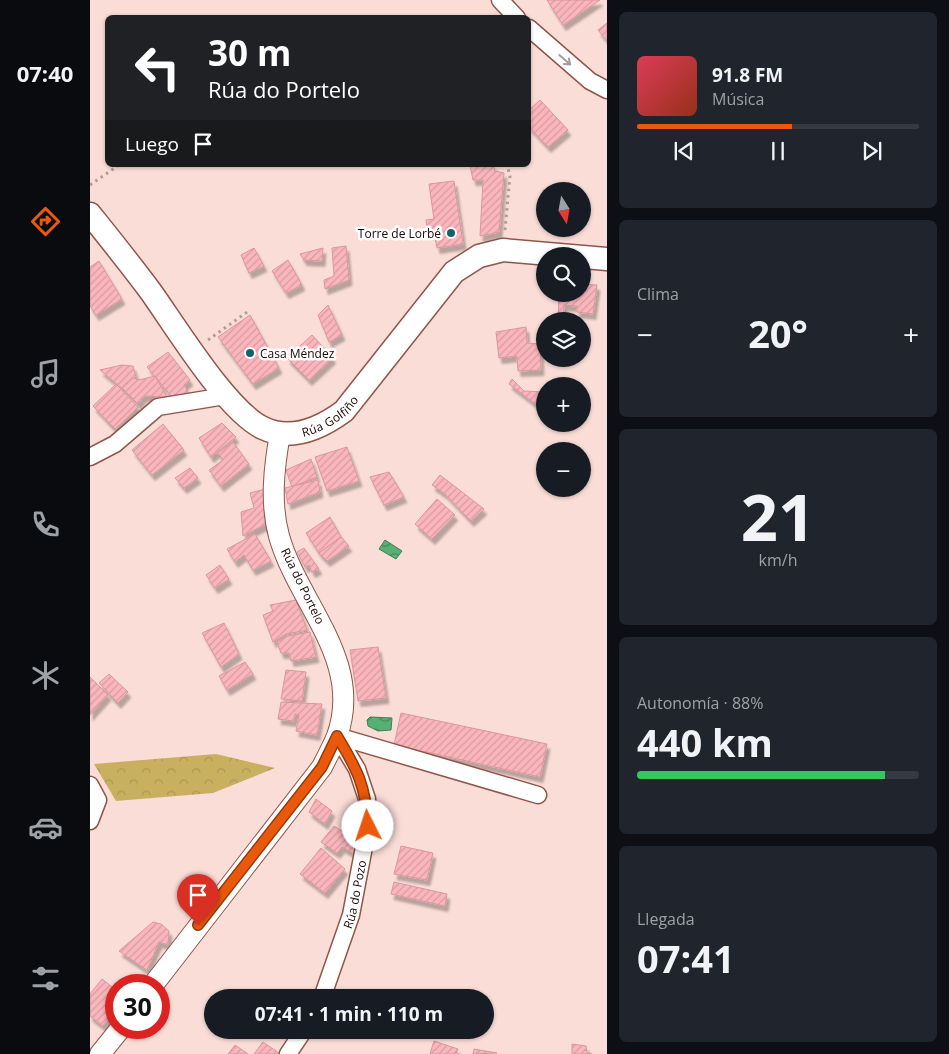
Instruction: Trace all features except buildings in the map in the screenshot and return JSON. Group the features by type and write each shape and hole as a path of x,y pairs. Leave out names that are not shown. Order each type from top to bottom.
{"main road":[{"name":"Rúa Golfiño","path":"90,214 139,276 226,396 244,416 263,428 280,434 298,434 312,429 330,422 344,411 454,272 479,256 503,250 606,259"}],"street":[{"path":"500,0 514,15"},
{"path":"531,30 590,81 606,90"},
{"path":"90,457 115,444 158,407 226,396"},
{"name":"Rúa do Portelo","path":"162,974 322,767 337,736 343,711 342,676 328,639 287,558 279,535 275,511 274,467 280,434"},
{"path":"337,736 538,795"},
{"name":"Rúa do Pozo","path":"325,989 351,915 368,826 366,799 357,769 337,736"},
{"path":"90,785 98,800 90,821"},
{"path":"100,1054 112,1039"},
{"path":"288,1054 298,1039"}],"path":[{"path":"90,185 116,167"},
{"path":"503,250 510,176 508,167"},
{"path":"193,350 250,310"}],"green space":[{"path":"216,754 275,768 213,793 116,801 94,764"}],"water":[{"path":"385,540 402,551 396,559 379,549"},
{"path":"370,717 392,718 391,730 378,731 368,726 367,720"}],"place":[{"name":"Torre de Lorbé","path":"451,233"},
{"name":"Casa Méndez","path":"250,353"}],"route":[{"path":"198,925 322,767 337,736 357,769 366,799 368,826"}]}
